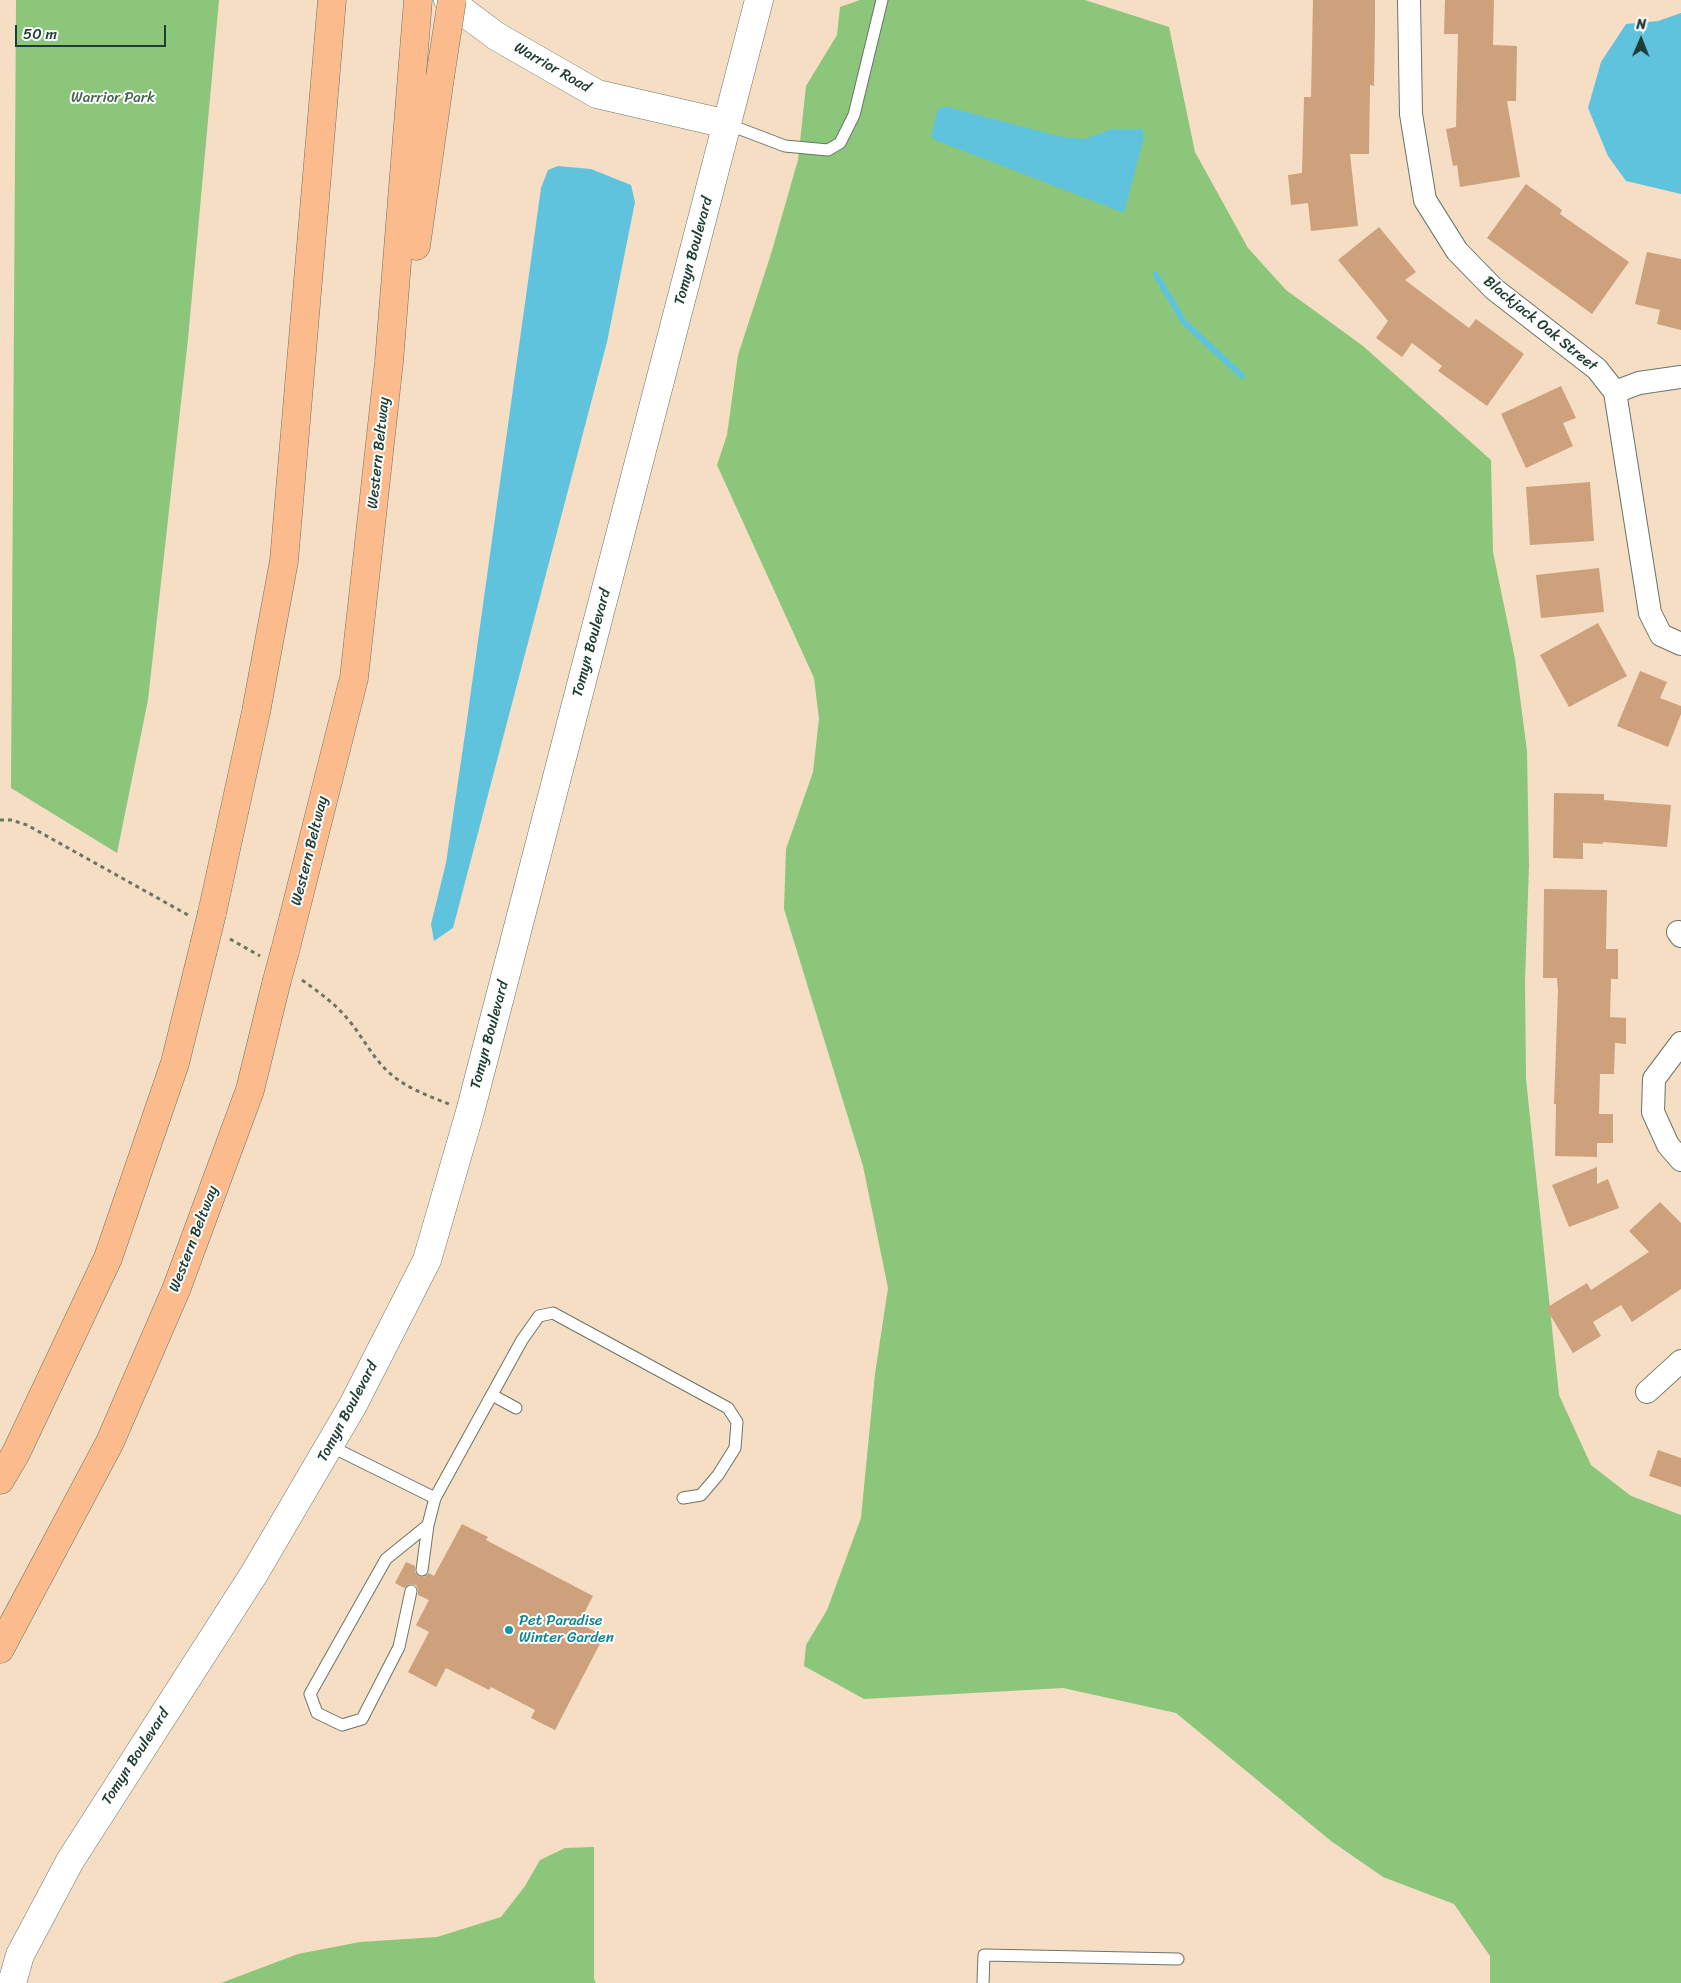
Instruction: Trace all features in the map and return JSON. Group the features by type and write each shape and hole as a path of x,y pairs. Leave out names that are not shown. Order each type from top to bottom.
{"highway":[{"path":"0,1480 16,1453 108,1258 175,1063 256,712 284,561 332,0"},
{"name":"Western Beltway","path":"0,1649 110,1442 176,1290 288,981 276,955 354,678 389,362 418,0"},
{"path":"354,678 450,0"}],"street":[{"name":"Warrior Road","path":"450,0 496,36 597,94 726,124"},
{"name":"Tomyn Boulevard","path":"12,1983 20,1955 70,1861 254,1574 330,1446 427,1260 470,1112 759,0"},
{"name":"Blackjack Oak Street","path":"1409,0 1411,114 1425,200 1457,251 1494,289 1597,369 1615,392 1650,613 1661,634 1681,644"},
{"path":"1615,392 1639,383 1681,376"},
{"path":"1681,1044 1654,1079 1653,1112 1668,1145 1681,1160"},
{"path":"1647,1392 1681,1361"}],"lane":[{"path":"726,124 785,146 828,150 840,143 854,115 882,0"},
{"path":"422,1570 428,1525 435,1498 522,1340 539,1316 553,1314 728,1408 738,1422 735,1448 718,1475 700,1495 683,1498"},
{"path":"492,1395 516,1408"},
{"path":"330,1446 435,1498"},
{"path":"411,1592 399,1647 362,1719 342,1725 317,1713 310,1694 386,1559 428,1525"},
{"path":"983,1983 984,1956 1178,1959"}],"path":[{"path":"0,820 11,820 27,825 207,927 276,955"},
{"path":"288,981 333,1003 352,1024 374,1057 396,1079 422,1094 470,1112"}],"green space":[{"name":"Warrior Park","path":"16,0 219,0 188,339 148,700 117,853 11,788"},
{"path":"860,0 1085,0 1169,27 1195,152 1248,248 1286,290 1363,346 1491,460 1493,552 1515,659 1527,751 1529,865 1525,981 1526,1079 1559,1395 1591,1465 1631,1496 1681,1515 1681,1983 1490,1983 1490,1956 1454,1904 1383,1877 1331,1841 1176,1713 1063,1688 864,1699 804,1666 806,1645 827,1610 861,1518 875,1374 888,1288 863,1166 784,909 786,849 813,772 819,719 814,678 717,465 727,435 738,355 771,254 798,160 806,86 837,35 840,7"},
{"path":"594,1847 594,1979 596,1983 221,1983 298,1954 360,1942 437,1937 501,1917 525,1886 540,1860 565,1848"}],"water":[{"path":"1681,13 1681,194 1626,181 1608,156 1588,108 1601,62 1626,24 1658,21"},
{"path":"940,107 948,107 1062,137 1085,139 1112,129 1142,129 1144,137 1124,213 935,140 931,137"},
{"path":"558,166 591,169 631,185 635,202 607,342 453,928 434,941 431,924 446,863 541,188 548,170"}],"building":[{"path":"1313,0 1375,0 1375,27 1374,86 1370,85 1369,154 1350,154 1358,226 1311,231 1308,203 1291,205 1288,175 1302,173 1304,97 1311,97"},
{"path":"1445,0 1494,0 1493,45 1517,46 1516,101 1507,101 1520,177 1460,187 1457,165 1453,166 1446,129 1456,127 1458,34 1444,34"},
{"path":"1526,184 1562,210 1560,214 1629,262 1592,314 1487,238"},
{"path":"1379,227 1416,272 1405,280 1469,328 1476,319 1524,354 1487,406 1438,371 1442,366 1412,343 1402,357 1376,338 1388,321 1338,260"},
{"path":"1647,252 1681,259 1681,330 1657,324 1660,310 1635,304"},
{"path":"1561,386 1576,418 1563,423 1573,446 1526,468 1501,414"},
{"path":"1590,482 1594,541 1530,545 1526,487"},
{"path":"1599,568 1604,612 1541,618 1536,575"},
{"path":"1598,623 1627,676 1569,707 1540,655"},
{"path":"1640,671 1667,682 1660,698 1681,706 1681,714 1668,747 1617,726"},
{"path":"1554,793 1604,794 1604,800 1671,805 1667,847 1603,842 1603,844 1583,843 1583,859 1553,858"},
{"path":"1544,889 1607,890 1606,949 1618,949 1618,979 1611,979 1610,1017 1626,1018 1626,1044 1615,1043 1614,1074 1600,1074 1599,1114 1613,1114 1613,1143 1597,1143 1597,1157 1555,1156 1556,1104 1554,1104 1558,991 1557,978 1543,978"},
{"path":"1597,1167 1597,1184 1608,1179 1619,1208 1569,1227 1552,1185"},
{"path":"1660,1202 1681,1223 1681,1289 1632,1322 1621,1305 1593,1322 1601,1336 1573,1353 1546,1308 1587,1283 1591,1290 1649,1252 1629,1231"},
{"path":"1658,1450 1681,1458 1681,1487 1649,1476"},
{"name":"Pet Paradise Winter Garden","path":"462,1524 488,1537 486,1540 593,1596 579,1623 604,1636 555,1730 531,1718 535,1710 491,1687 489,1690 446,1668 436,1687 408,1672 429,1632 416,1625 429,1600 418,1595 416,1585 409,1584 404,1588 395,1583 406,1562 415,1566 415,1572 418,1576 424,1577 429,1573 434,1576"}],"waterway":[{"path":"1156,275 1184,322 1242,376"}],"place":[{"name":"Pet Paradise Winter Garden","path":"509,1630"}]}
